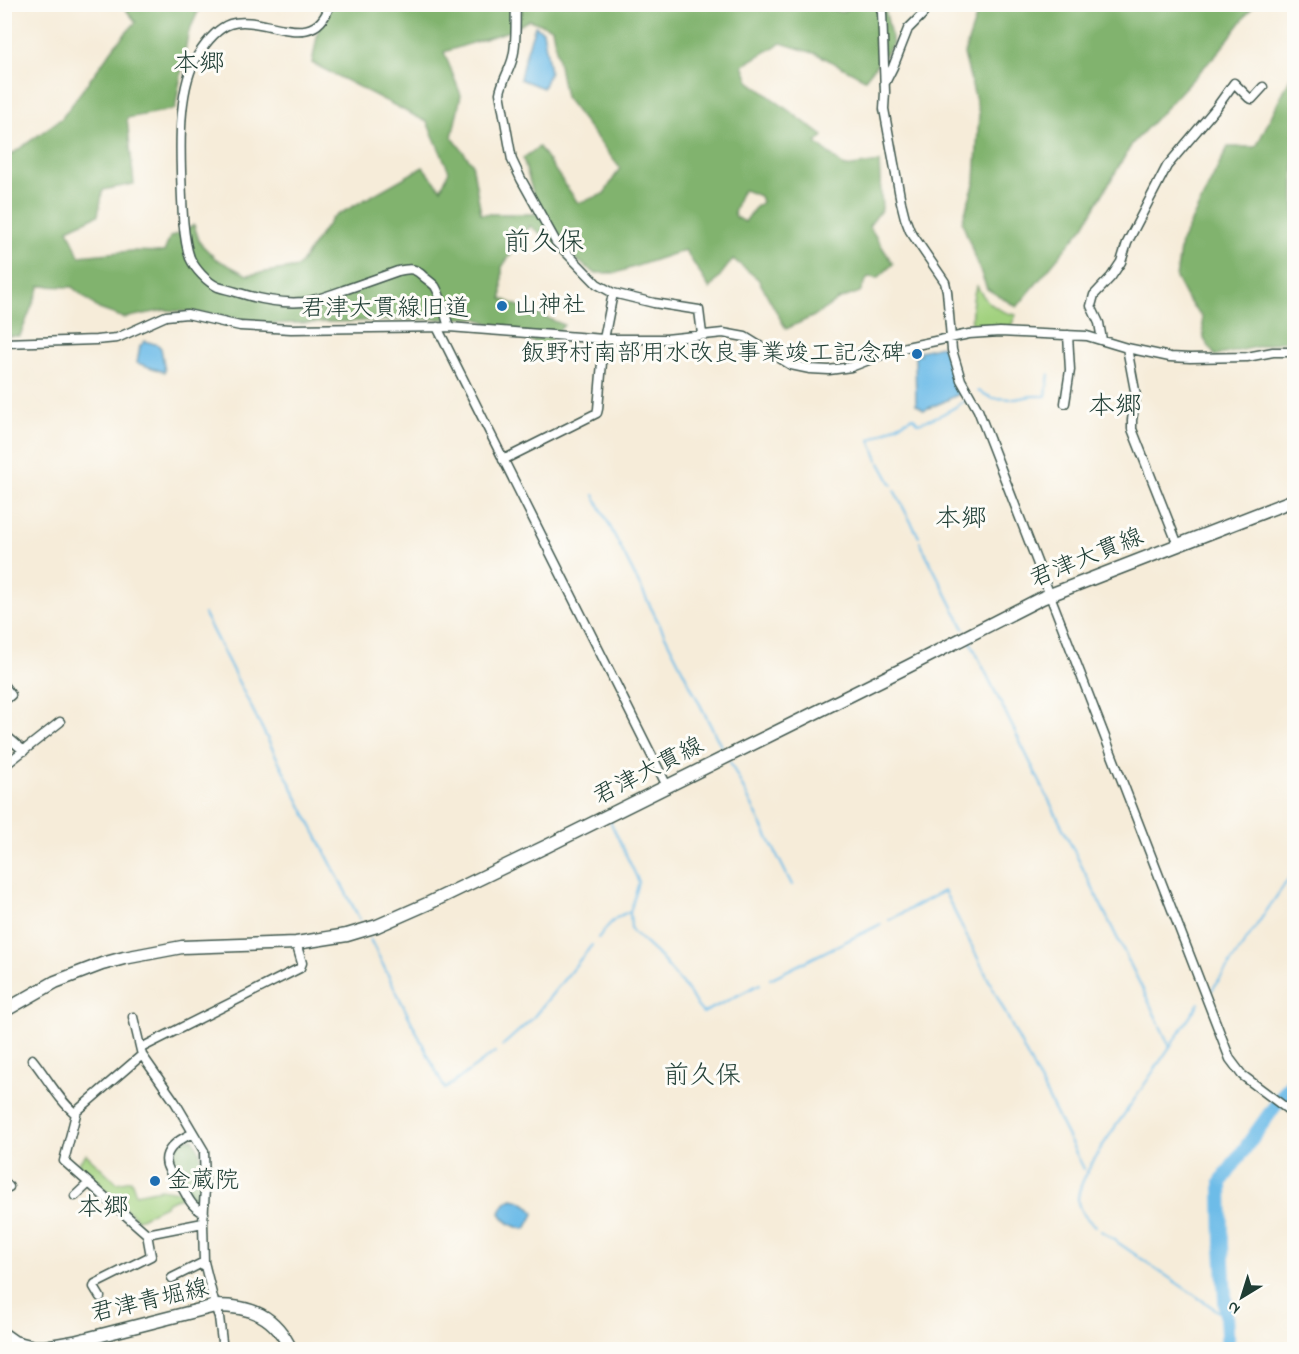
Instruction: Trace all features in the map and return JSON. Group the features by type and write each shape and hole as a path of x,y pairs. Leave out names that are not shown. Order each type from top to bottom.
{"main road":[{"name":"君津大貫線","path":"4,1011 62,979 102,963 182,947 296,943 377,926 547,846 1050,595 1294,500"},
{"name":"君津青堀線","path":"4,1335 14,1342 37,1348 77,1346 215,1306 239,1307 258,1313 277,1328 286,1338 291,1350"}],"street":[{"path":"330,4 320,23 309,30 282,29 248,23 229,24 216,33 196,57 182,109 180,134 186,240 191,259 198,270 217,286 269,301 285,302 304,302 324,298 399,271 417,270 434,285 449,327"},
{"path":"516,4 514,54 500,93 512,159 556,242 597,284 613,293 654,303 699,310 702,334"},
{"path":"879,4 882,12 884,109 900,202 910,231 945,282 951,350 961,380 978,410 1230,1059 1242,1075 1294,1114"},
{"path":"884,83 908,29 922,15 927,4"},
{"path":"1102,340 1099,323 1091,306 1094,296 1121,262 1127,243 1167,166 1234,83 1252,99 1263,87"},
{"path":"503,460 597,413 604,339 613,293"},
{"name":"君津大貫線旧道","path":"4,343 117,338 166,316 188,314 240,326 291,329 449,327 604,339 666,339 723,333 745,337 791,365 829,370 851,367 897,349 969,334 1000,332 1087,336 1127,348 1170,357 1247,357 1273,352 1294,352"},
{"path":"437,327 667,786"},
{"path":"1065,404 1070,370 1068,335"},
{"path":"1127,348 1136,396 1132,429 1178,546"},
{"path":"4,686 11,695 4,700"},
{"path":"4,766 60,722"},
{"path":"4,734 24,751"},
{"path":"100,1297 94,1287 95,1284 151,1256 147,1233 64,1161 76,1114 142,1051 300,968 302,963 296,943"},
{"path":"133,1017 142,1051 176,1102 204,1151 204,1262 219,1317 223,1350"},
{"path":"32,1059 65,1104 76,1114"},
{"path":"193,1133 179,1140 169,1150 165,1159 168,1170 183,1189 190,1203 204,1218"},
{"path":"75,1196 88,1183"},
{"path":"147,1233 204,1218"},
{"path":"172,1278 204,1262"}],"green space":[{"path":"824,4 828,9 841,12 848,10 850,5 884,5 893,44 865,79 817,54 781,43 743,65 749,81 823,136 816,143 845,167 879,162 882,209 869,226 893,264 878,278 868,277 860,292 838,300 814,316 786,329 758,279 733,259 710,289 685,250 616,273 595,273 530,226 502,267 502,299 564,325 545,347 476,318 266,324 212,314 165,310 124,318 99,309 72,287 40,286 20,336 5,336 4,160 62,118 116,44 136,22 122,5 201,5 188,34 175,109 127,118 134,184 103,190 98,215 68,229 79,256 131,251 164,252 170,237 194,225 200,243 216,259 247,275 298,267 332,218 423,167 441,189 449,171 427,122 312,63 323,5","holes":["529,20 552,28 565,97 620,168 604,194 578,203 539,147 523,158 539,214 481,214 472,163 452,137 461,95 444,52 509,31","744,190 760,196 762,202 745,222 736,217 734,213"]},
{"path":"980,5 1254,5 1220,50 1132,144 1084,226 1017,307 987,289 962,222 975,181 979,113 964,54"},
{"path":"1294,70 1294,339 1215,356 1204,339 1202,317 1187,299 1176,278 1181,242 1228,147 1256,147"},
{"path":"977,286 993,305 1016,315 1008,329 975,330 972,328 973,300"},
{"path":"185,1139 193,1139 200,1152 201,1208 187,1191 184,1170 171,1155 175,1147"},
{"path":"86,1154 117,1183 131,1180 136,1194 160,1189 181,1191 182,1197 137,1219 77,1165"}],"water":[{"path":"535,26 543,31 550,72 543,88 520,79"},
{"path":"145,341 161,348 164,372 137,363 140,346"},
{"path":"941,346 946,348 961,393 924,410 916,404 915,356 920,355 920,351"},
{"path":"513,1199 531,1208 534,1214 526,1229 511,1224 500,1213 505,1204"}],"waterway":[{"path":"978,391 992,398 1015,399 1046,396 1049,374"},
{"path":"878,460 870,440 913,417 918,423 943,414 966,400"},
{"path":"880,463 892,485"},
{"path":"894,490 919,537"},
{"path":"594,495 723,750"},
{"path":"920,542 964,629"},
{"path":"204,614 360,920"},
{"path":"970,641 1170,1047"},
{"path":"730,762 792,885"},
{"path":"609,819 639,882 630,912"},
{"path":"1212,990 1294,871"},
{"path":"889,920 944,891 1084,1169"},
{"path":"598,938 616,919 630,912 632,931 659,956 703,1013 760,984"},
{"path":"770,979 881,924"},
{"path":"370,939 445,1089 495,1052"},
{"path":"502,1046 532,1019 592,945"},
{"path":"1095,1226 1089,1221 1078,1203 1084,1178 1109,1136 1199,1003"},
{"path":"1228,1350 1221,1182 1294,1079"},
{"path":"1101,1231 1225,1316"}],"place":[{"name":"山神社","path":"502,306"},
{"name":"飯野村南部用水改良事業竣工記念碑","path":"917,354"},
{"name":"金蔵院","path":"155,1181"}],"district":[{"name":"本郷","path":"199,65"},
{"name":"前久保","path":"544,243"},
{"name":"本郷","path":"1115,407"},
{"name":"本郷","path":"961,520"},
{"name":"前久保","path":"702,1077"},
{"name":"本郷","path":"103,1209"}]}
